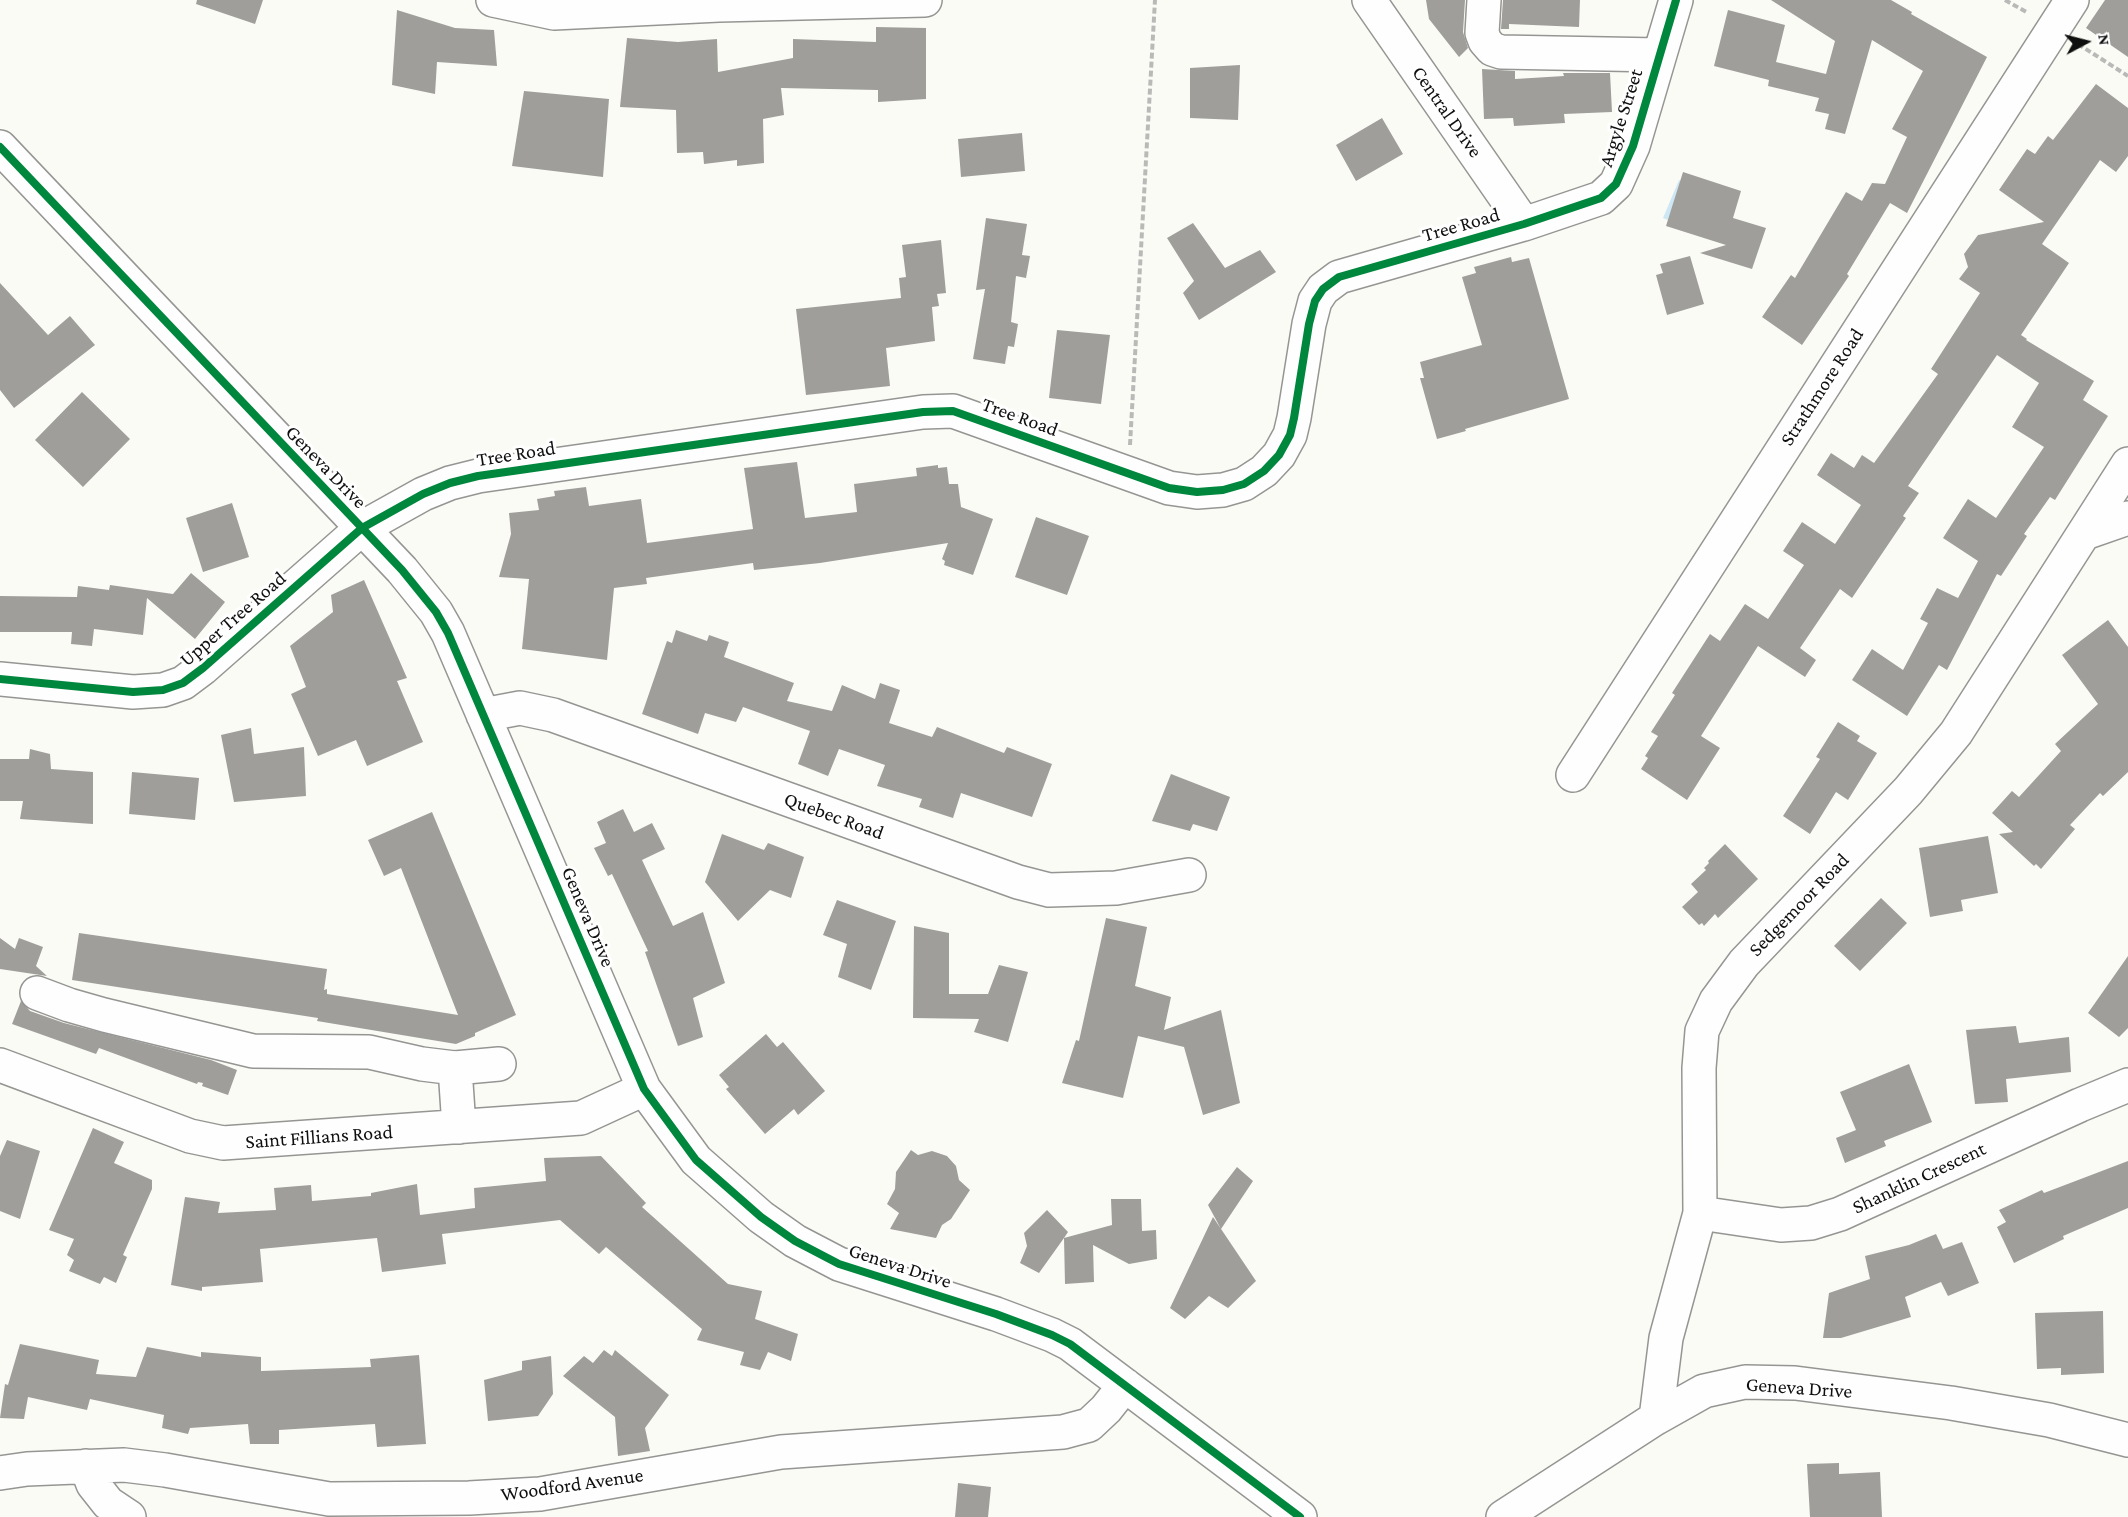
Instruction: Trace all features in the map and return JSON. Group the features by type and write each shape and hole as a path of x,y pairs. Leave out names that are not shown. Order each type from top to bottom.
{"street":[{"path":"493,0 554,13 719,3 925,0"},
{"name":"Central Drive","path":"1369,0 1524,224"},
{"path":"1484,0 1482,33 1492,49 1501,52 1659,56"},
{"name":"Argyle Street","path":"1524,224 1601,198 1616,184 1633,146 1676,0"},
{"name":"Strathmore Road","path":"1573,775 2072,0"},
{"name":"Geneva Drive","path":"0,147 362,528 436,612 448,633 644,1089 696,1160 761,1217 795,1241 840,1264 996,1314 1053,1335 1070,1344 1300,1517"},
{"name":"Tree Road","path":"362,528 423,494 450,483 478,476 923,412 953,411 1168,488 1197,492 1223,490 1244,484 1264,471 1279,455 1290,435 1309,324 1315,301 1323,289 1339,277 1524,224"},
{"name":"Sedgemoor Road","path":"1656,1418 1666,1338 1700,1214 1699,1068 1701,1040 1702,1031 1716,1001 1744,963 1908,791 1956,733 2128,464"},
{"path":"2085,533 2128,518"},
{"name":"Upper Tree Road","path":"0,679 133,692 163,690 183,683 362,528"},
{"name":"Quebec Road","path":"483,715 520,708 553,715 1007,878 1050,890 1116,888 1189,875"},
{"path":"37,993 104,1015 252,1051 369,1053 455,1068 499,1064"},
{"name":"Saint Fillians Road","path":"0,1065 190,1136 223,1143 581,1118 644,1089"},
{"path":"455,1068 459,1127"},
{"name":"Shanklin Crescent","path":"1700,1214 1781,1225 1811,1223 1840,1214 2069,1109 2128,1085"},
{"name":"Geneva Drive","path":"1503,1517 1656,1418 1704,1391 1745,1382 1795,1383 1962,1405 2049,1420 2128,1440"},
{"name":"Woodford Avenue","path":"0,1473 27,1469 124,1465 165,1470 328,1499 469,1498 540,1494 781,1452 1063,1432 1089,1425 1106,1409 1125,1385"},
{"path":"86,1466 93,1484 108,1503 129,1517"}],"path":[{"path":"1123,472 1131,440 1155,0"},
{"path":"2053,28 2128,76"}],"water":[{"path":"1679,180 1684,183 1668,220 1663,218"}],"building":[{"path":"197,0 263,0 255,24 196,4"},
{"path":"1426,0 1465,0 1463,32 1468,48 1459,57 1429,19"},
{"path":"1503,0 1580,0 1579,27 1509,24 1509,29 1501,29"},
{"path":"1771,0 1891,0 1912,12 1911,14 1987,57 1907,213 1890,203 1847,274 1849,276 1802,345 1762,317 1791,275 1795,278 1846,192 1862,201 1872,183 1885,184 1907,137 1892,129 1923,71 1872,40 1845,134 1825,129 1829,114 1815,111 1819,98 1768,86 1769,80 1714,66 1728,10 1785,25 1776,62 1826,74 1835,41"},
{"path":"2105,0 2128,0 2128,57 2086,28"},
{"path":"397,10 455,28 494,30 497,66 437,62 435,94 392,85"},
{"path":"876,27 926,28 926,99 878,102 878,90 781,88 784,115 763,119 764,163 737,166 737,160 704,164 703,152 677,153 676,110 620,107 627,38 678,42 717,39 718,72 793,58 793,39 876,42"},
{"path":"1240,65 1238,120 1190,118 1190,68"},
{"path":"1482,69 1515,71 1515,79 1564,76 1563,73 1610,73 1612,112 1564,114 1565,123 1514,126 1513,118 1484,119"},
{"path":"2096,84 2128,108 2128,156 2116,172 2100,160 2042,244 2069,263 2021,335 2094,381 2083,400 2108,416 2055,500 2050,497 2024,534 2027,536 2001,576 1997,574 1947,670 1939,665 1907,716 1852,680 1872,649 1903,670 1928,623 1920,619 1937,588 1958,598 1978,561 1943,538 1968,499 1996,518 2044,447 2012,427 2039,383 1997,355 1908,486 1919,493 1903,516 1906,518 1852,598 1840,589 1800,648 1816,660 1805,677 1758,646 1701,736 1720,748 1687,800 1641,769 1648,758 1645,756 1658,736 1651,732 1675,695 1672,693 1710,634 1720,641 1745,604 1768,619 1804,565 1783,551 1802,522 1835,544 1861,505 1817,475 1831,453 1854,468 1862,455 1874,463 1938,374 1931,369 1980,293 1959,279 1968,267 1964,254 1978,235 2044,222 1999,190 2027,149 2035,154 2048,136 2053,140"},
{"path":"524,91 609,99 603,177 512,166"},
{"path":"1382,118 1403,154 1356,181 1336,145"},
{"path":"1022,133 1025,171 961,177 958,139"},
{"path":"1683,172 1741,191 1733,218 1766,228 1752,269 1700,253 1726,245 1666,226"},
{"path":"986,218 1027,224 1022,255 1030,256 1026,278 1016,276 1011,322 1018,324 1014,347 1008,346 1005,364 973,359 985,289 976,290"},
{"path":"1193,223 1225,268 1260,250 1276,272 1199,320 1183,293 1194,281 1167,238"},
{"path":"941,240 946,293 937,294 939,306 932,307 935,341 886,348 890,386 806,395 796,309 901,298 899,278 906,277 902,245"},
{"path":"1690,256 1704,304 1667,315 1656,275 1663,273 1660,264"},
{"path":"1511,257 1512,262 1529,258 1569,399 1437,439 1420,378 1424,378 1420,362 1482,345 1462,277 1476,273 1474,267"},
{"path":"0,283 48,335 70,316 95,345 14,408 0,390"},
{"path":"1057,330 1110,335 1101,404 1049,398"},
{"path":"82,392 130,439 83,487 35,440"},
{"path":"797,462 805,518 857,512 854,484 917,476 916,468 938,465 938,468 947,467 949,484 958,484 961,507 993,519 973,575 944,565 945,561 942,559 948,543 820,563 754,570 753,563 646,578 647,584 614,588 607,660 522,649 529,579 499,577 511,534 509,513 539,510 537,499 555,496 554,491 586,487 589,506 641,499 647,543 753,529 744,468"},
{"path":"232,503 249,557 203,572 186,518"},
{"path":"1036,517 1089,536 1067,595 1015,577"},
{"path":"191,573 225,602 195,639 147,598 143,635 94,629 92,646 71,644 72,632 0,632 0,596 77,597 78,586 109,590 110,585 173,594"},
{"path":"364,580 407,678 397,681 423,742 367,766 356,740 318,756 291,694 306,687 290,646 333,612 331,595"},
{"path":"2108,620 2128,647 2128,772 2103,796 2100,793 2070,825 2075,829 2041,869 2036,864 2034,866 1999,834 2013,832 1992,813 2012,791 2019,797 2061,751 2055,744 2098,704 2062,655"},
{"path":"676,630 707,641 709,635 729,642 724,657 794,683 787,701 832,711 842,685 875,699 880,683 900,690 889,723 932,737 937,727 1004,753 1007,747 1052,764 1032,817 961,793 953,818 919,807 922,799 877,786 885,765 839,749 828,776 798,764 810,731 743,707 736,722 705,713 698,734 642,714 667,641 672,643"},
{"path":"1838,722 1860,736 1857,741 1877,753 1848,800 1836,792 1810,834 1783,816 1820,759 1816,757"},
{"path":"251,728 254,754 304,747 306,796 234,802 221,735"},
{"path":"30,749 50,754 51,769 93,772 93,824 20,819 23,801 0,801 0,759 29,759"},
{"path":"132,772 199,778 195,820 129,814"},
{"path":"1171,774 1230,797 1217,831 1193,824 1190,831 1152,821"},
{"path":"623,809 634,832 652,823 665,849 642,860 673,926 703,912 725,983 693,998 703,1037 678,1046 645,952 648,951 612,874 608,876 594,848 606,843 597,822"},
{"path":"432,812 516,1015 475,1033 475,1036 456,1044 317,1021 318,1018 72,980 79,933 327,969 324,990 327,989 327,994 458,1015 401,868 384,876 368,840"},
{"path":"722,834 764,850 768,843 804,857 791,898 770,890 738,921 705,882"},
{"path":"1988,836 1998,893 1961,900 1963,911 1930,917 1919,848"},
{"path":"1725,844 1758,879 1718,918 1715,914 1704,926 1702,923 1699,925 1682,907 1698,892 1691,884 1706,870 1704,868 1709,863 1708,861"},
{"path":"1881,898 1907,923 1860,971 1834,946"},
{"path":"837,900 896,921 871,990 838,977 847,944 823,935"},
{"path":"1106,918 1147,927 1135,986 1171,997 1164,1030 1221,1010 1240,1103 1203,1115 1184,1047 1138,1036 1123,1098 1062,1083 1076,1040 1079,1041"},
{"path":"914,926 949,933 949,994 988,994 999,965 1028,972 1008,1042 974,1032 979,1019 913,1018"},
{"path":"0,938 15,949 19,938 43,947 36,966 47,976 0,969"},
{"path":"2128,956 2128,1028 2119,1037 2088,1013"},
{"path":"21,1001 30,1011 64,1023 211,1060 237,1070 228,1095 202,1086 203,1083 198,1082 197,1084 99,1048 96,1054 12,1024"},
{"path":"2016,1026 2019,1043 2069,1037 2071,1072 2006,1079 2008,1102 1975,1104 1966,1030"},
{"path":"766,1034 777,1047 783,1042 825,1091 798,1115 794,1109 765,1134 726,1089 729,1087 719,1075"},
{"path":"1909,1064 1932,1122 1884,1141 1886,1146 1845,1163 1836,1138 1856,1130 1840,1092"},
{"path":"93,1128 124,1142 114,1163 152,1180 152,1189 123,1255 127,1257 116,1283 104,1277 100,1284 69,1271 74,1260 67,1255 74,1239 49,1230"},
{"path":"7,1140 40,1151 20,1219 0,1211 0,1156"},
{"path":"911,1150 918,1155 932,1151 947,1156 956,1166 959,1180 970,1190 951,1219 942,1225 936,1238 890,1229 899,1213 887,1204 895,1189 896,1172"},
{"path":"601,1156 646,1203 642,1207 728,1284 762,1291 755,1319 798,1334 791,1361 768,1352 760,1370 740,1365 744,1352 697,1340 702,1329 606,1247 599,1254 560,1220 442,1234 446,1264 382,1272 377,1238 260,1249 263,1282 202,1287 202,1291 171,1285 185,1197 220,1202 218,1213 276,1210 274,1188 311,1185 312,1201 371,1196 371,1193 417,1184 420,1215 475,1208 474,1188 546,1181 544,1158"},
{"path":"2128,1161 2128,1208 2063,1236 2064,1239 2014,1263 1997,1227 2006,1222 1999,1210 2042,1190 2044,1193"},
{"path":"1237,1167 1253,1181 1221,1229 1208,1205"},
{"path":"1111,1199 1141,1199 1142,1231 1156,1230 1157,1259 1129,1264 1093,1245 1094,1282 1065,1284 1064,1238 1112,1225"},
{"path":"1047,1210 1068,1232 1039,1273 1020,1263 1027,1246 1024,1233"},
{"path":"1213,1217 1256,1281 1228,1308 1209,1296 1185,1319 1170,1308"},
{"path":"1936,1234 1943,1249 1962,1242 1979,1283 1948,1296 1941,1282 1905,1297 1911,1317 1841,1338 1823,1338 1829,1293 1870,1279 1865,1256 1909,1245"},
{"path":"2103,1311 2104,1373 2061,1375 2061,1368 2037,1369 2035,1313"},
{"path":"20,1344 99,1360 96,1374 136,1377 147,1347 201,1357 201,1352 261,1357 261,1371 371,1367 370,1359 419,1355 426,1444 377,1447 375,1424 279,1430 279,1444 250,1444 248,1424 190,1428 188,1434 162,1428 164,1415 90,1399 87,1410 28,1397 24,1419 0,1418 5,1384 8,1385"},
{"path":"604,1350 612,1356 615,1350 669,1395 645,1428 650,1451 618,1456 615,1417 563,1376 584,1356 593,1363"},
{"path":"551,1356 553,1394 538,1416 488,1421 484,1380 522,1370 522,1361"},
{"path":"1839,1463 1839,1474 1880,1472 1882,1517 1810,1517 1807,1464"},
{"path":"958,1483 991,1487 988,1517 955,1517"}],"cycle path":[{"path":"0,679 133,692 163,690 183,683 362,528 423,494 450,483 478,476 923,412 953,411 1169,488 1197,492 1223,490 1244,484 1264,471 1279,455 1290,435 1309,324 1315,301 1323,289 1339,277 1524,224 1601,198 1616,184 1633,146 1676,0"},
{"path":"0,147 402,570 436,612 448,633 644,1089 696,1160 761,1217 795,1241 839,1264 996,1314 1070,1344 1300,1517"}]}
